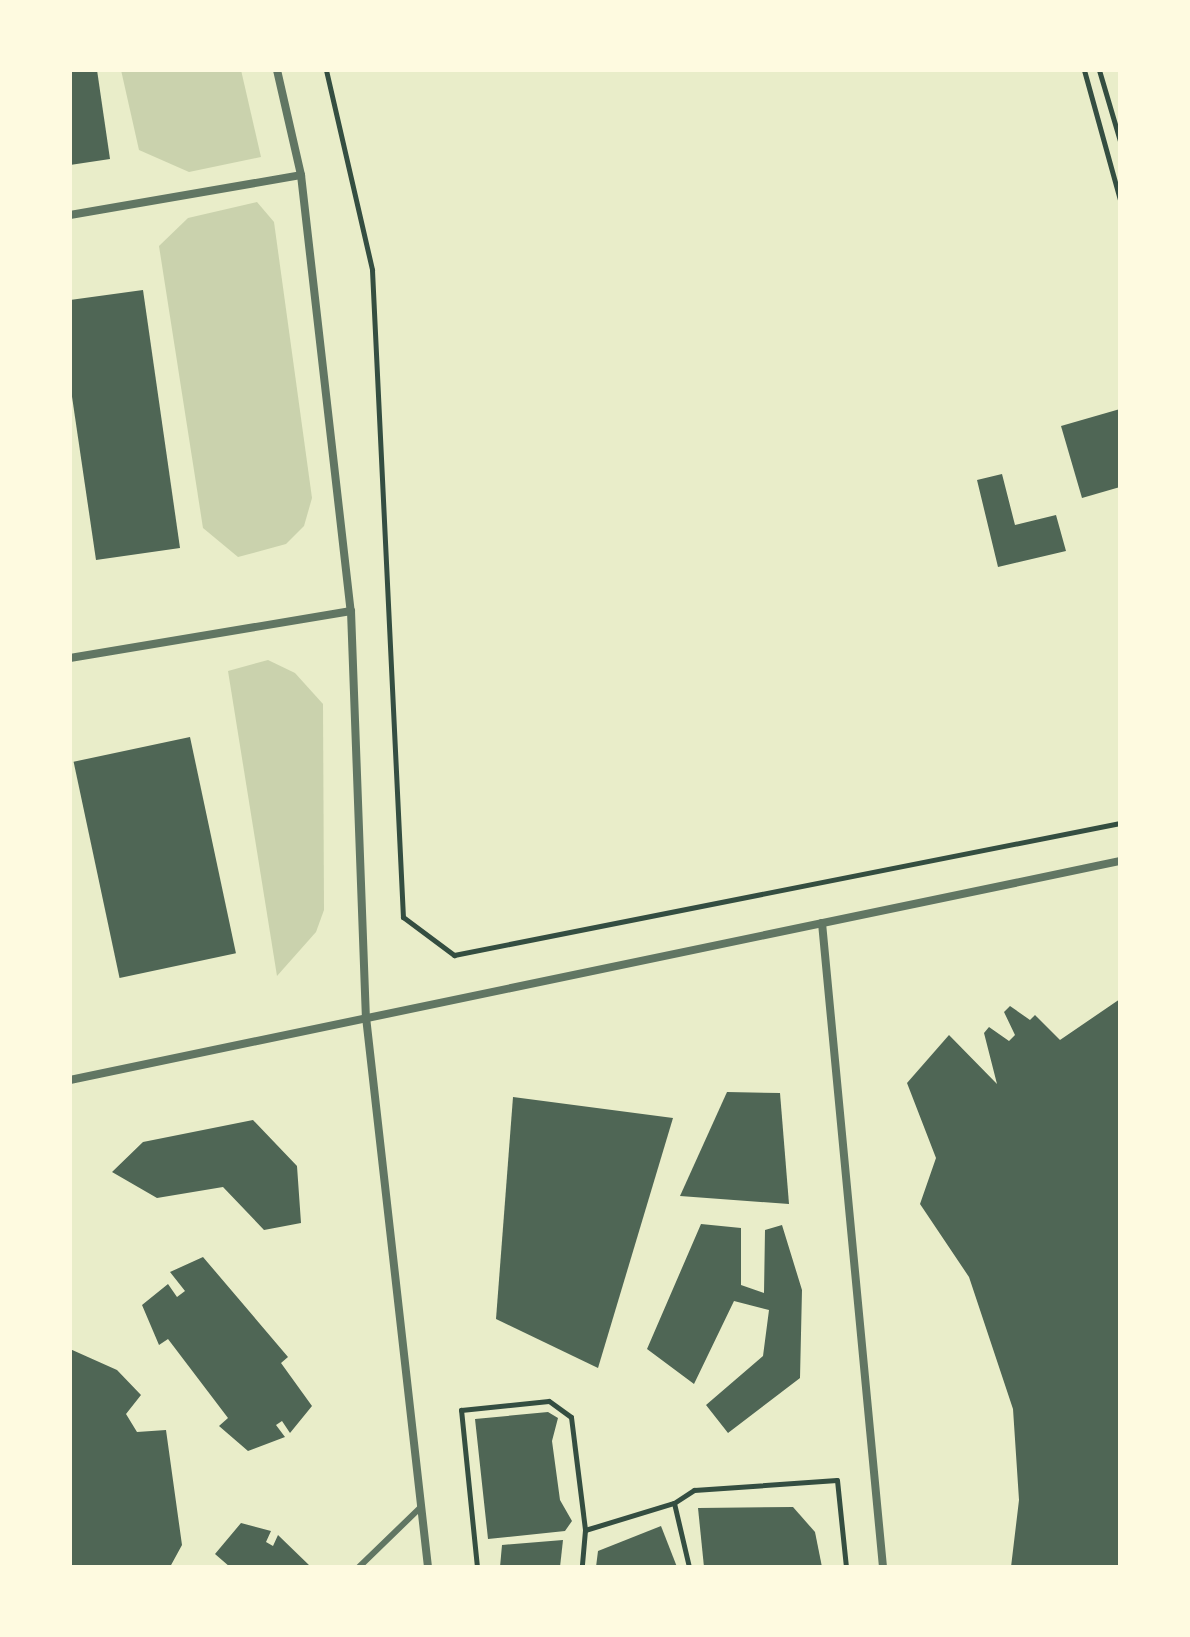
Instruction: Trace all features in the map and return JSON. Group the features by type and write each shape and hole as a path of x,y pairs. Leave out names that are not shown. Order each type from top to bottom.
{"street":[{"path":"277,70 301,175 351,611 366,1017 428,1567"},
{"path":"70,215 301,175"},
{"path":"70,658 351,611"},
{"path":"70,1080 1120,861"},
{"path":"822,923 883,1567"}],"lane":[{"path":"359,1567 421,1507"}],"path":[{"path":"326,70 372,270 403,917 454,955 1120,823"},
{"path":"1084,70 1120,200"},
{"path":"1099,70 1120,141"},
{"path":"477,1567 461,1410 549,1401 571,1417 585,1530 582,1567"},
{"path":"585,1530 674,1503 694,1490 837,1480 846,1567"},
{"path":"674,1503 689,1567"}],"green space":[{"path":"121,70 241,70 261,157 189,172 139,150"},
{"path":"257,202 274,222 312,498 304,526 286,544 238,557 203,528 159,246 188,218"},
{"path":"268,660 295,673 323,704 324,910 316,932 277,976 228,671"}],"building":[{"path":"70,70 97,70 110,159 70,165"},
{"path":"143,290 180,548 96,560 70,383 70,300"},
{"path":"1120,409 1120,487 1082,498 1061,426"},
{"path":"1002,474 1015,525 1056,515 1066,551 998,567 977,480"},
{"path":"190,737 236,953 120,978 74,762"},
{"path":"1120,999 1120,1567 1011,1567 1019,1500 1013,1409 969,1277 920,1204 936,1158 907,1083 949,1035 997,1084 984,1033 989,1027 1009,1041 1015,1035 1004,1012 1010,1006 1030,1020 1035,1015 1060,1040"},
{"path":"727,1092 780,1093 789,1204 680,1196"},
{"path":"513,1097 673,1118 598,1368 496,1319"},
{"path":"253,1120 297,1166 301,1223 264,1230 223,1187 157,1198 112,1172 143,1142"},
{"path":"701,1224 741,1228 741,1285 764,1293 765,1230 782,1225 802,1290 800,1378 728,1433 706,1405 763,1356 769,1310 734,1301 694,1384 647,1349"},
{"path":"203,1257 288,1357 281,1363 312,1406 290,1433 282,1421 276,1425 285,1437 248,1451 219,1426 228,1418 168,1339 159,1345 142,1305 168,1284 177,1297 185,1291 170,1272"},
{"path":"70,1349 117,1370 141,1395 126,1414 137,1432 166,1430 182,1545 170,1567 70,1567"},
{"path":"548,1412 558,1418 552,1441 560,1500 572,1521 565,1531 488,1539 475,1419"},
{"path":"793,1507 815,1532 822,1567 704,1567 698,1508"},
{"path":"241,1523 271,1531 266,1542 273,1546 278,1535 311,1567 230,1567 215,1554"},
{"path":"661,1526 677,1567 596,1567 598,1551"},
{"path":"563,1540 560,1567 500,1567 502,1545"}]}
